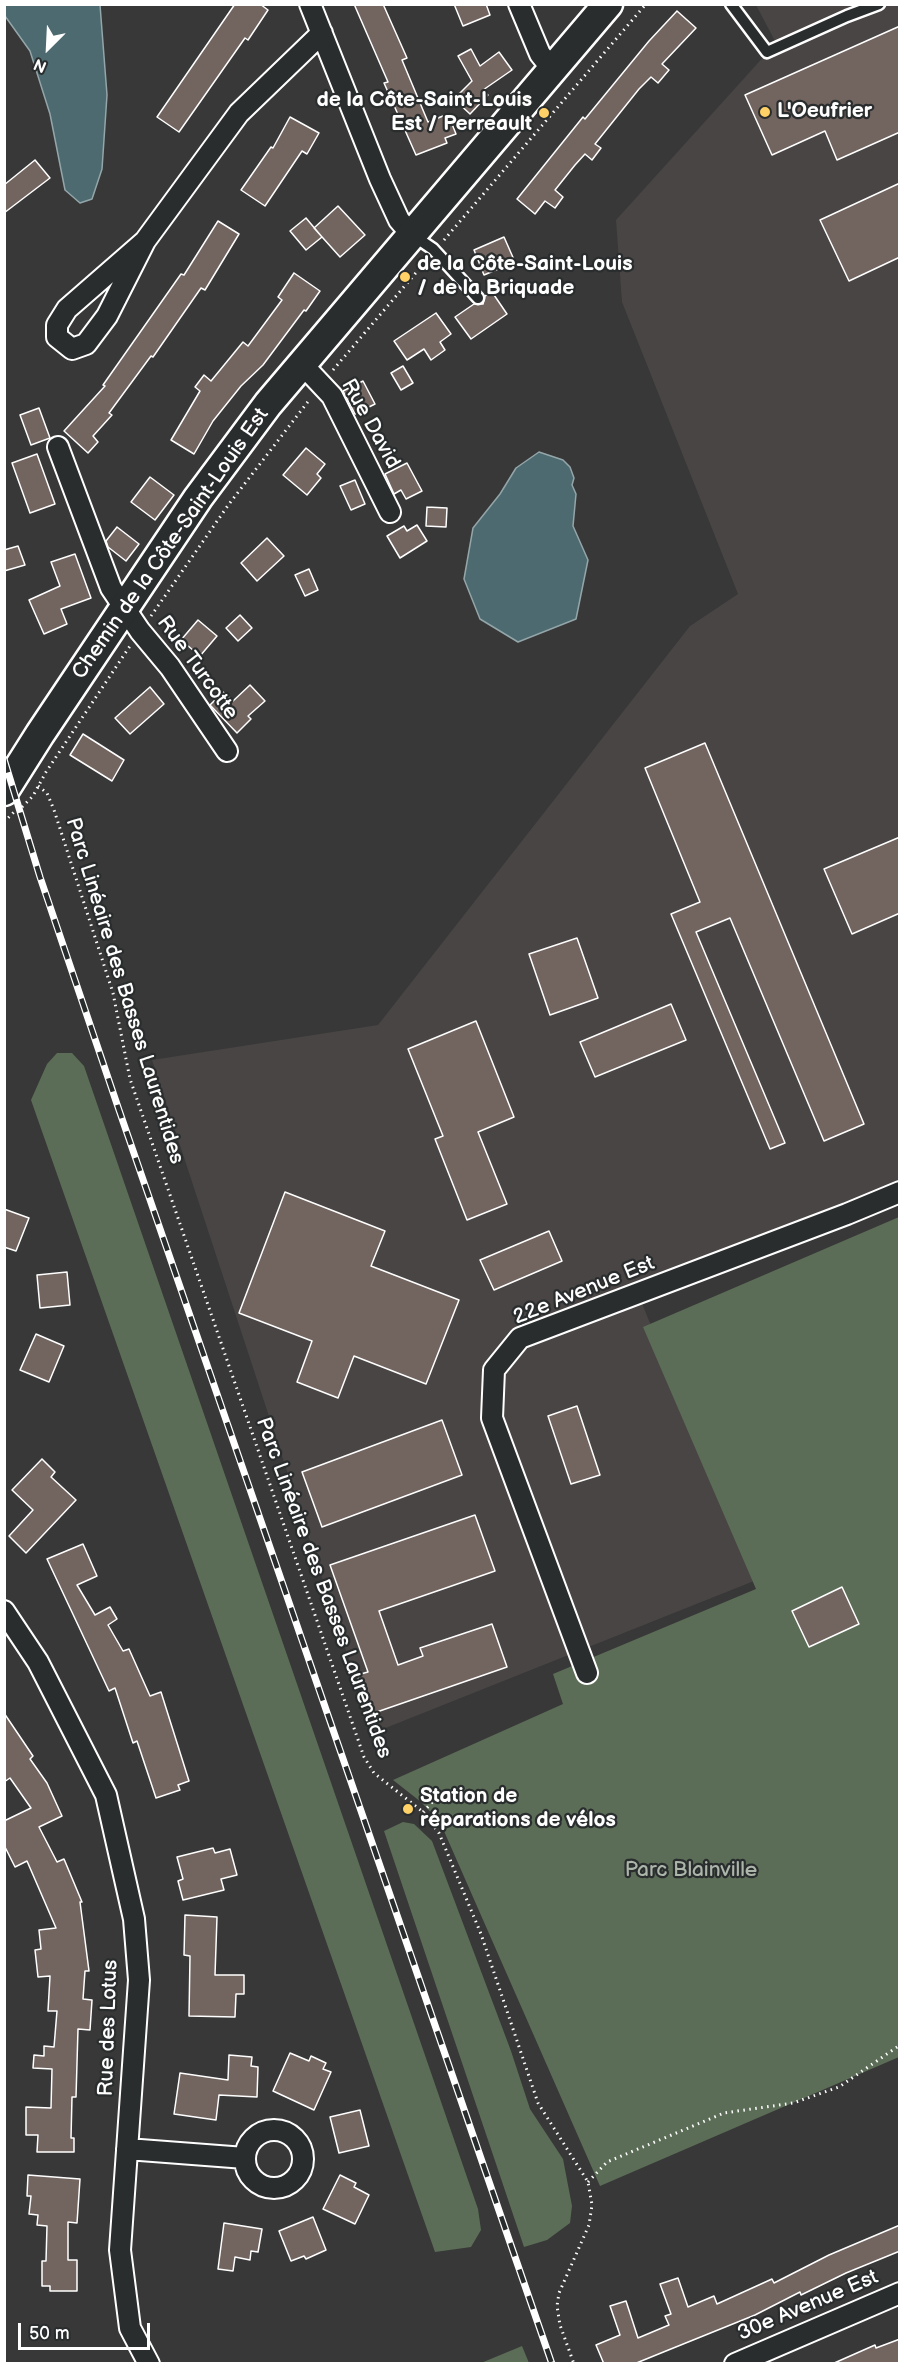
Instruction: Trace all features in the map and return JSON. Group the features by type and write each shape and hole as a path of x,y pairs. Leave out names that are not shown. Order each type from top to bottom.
{"street":[{"path":"310,4 384,188 399,220 411,234"},
{"path":"519,4 540,54 552,69"},
{"name":"Chemin de la Côte-Saint-Louis Est","path":"4,791 40,734 135,617 198,498 301,363 608,4"},
{"path":"145,241 67,309 57,325 57,337 72,349 86,344 107,316 145,241 239,114 322,33"},
{"name":"Rue David","path":"301,363 332,396 390,512"},
{"name":"Rue Turcotte","path":"58,447 111,588 135,617 227,751"},
{"name":"22e Avenue Est","path":"587,1673 492,1418 494,1370 520,1338 838,1218 900,1192"},
{"name":"Rue des Lotus","path":"4,1611 38,1662 106,1795 134,1919 139,1980 120,2250 130,2328 148,2364"},
{"path":"127,2149 245,2158"},
{"name":"30e Avenue Est","path":"735,2364 761,2359 900,2293"}],"lane":[{"path":"731,4 767,52 879,4"},
{"path":"411,234 433,249 478,298"}],"path":[{"path":"442,242 646,4"},
{"path":"328,376 428,258"},
{"name":"Chemin de la Côte-Saint-Louis Est","path":"135,617 229,504 310,398"},
{"name":"Chemin de la Côte-Saint-Louis Est","path":"38,786 130,646"},
{"name":"Parc Linéaire des Basses Laurentides","path":"38,786 47,793 54,810 113,993 130,1079 364,1757 377,1776 423,1812 439,1833 476,1922 538,2103 588,2182 592,2205 589,2224 559,2293 556,2306 560,2325 574,2364"},
{"path":"423,1812 437,1797"},
{"path":"588,2182 607,2162 724,2113 793,2103 839,2087 900,2045"}],"shaded area":[{"path":"756,5 899,5 899,1184 635,1286 754,1581 373,1733 152,1060 378,1025 690,626 738,594 622,302 616,220 776,43"}],"green space":[{"path":"57,1053 72,1053 84,1066 478,2209 481,2230 471,2247 435,2252 31,1100 47,1064"},
{"name":"Parc Blainville","path":"899,1217 899,2057 600,2186 440,1822 421,1802 393,1780 563,1704 553,1674 756,1589 643,1327"},
{"path":"403,1822 414,1824 432,1841 511,2051 530,2109 563,2159 572,2206 570,2223 547,2240 524,2247 384,1831"},
{"path":"522,2346 529,2363 481,2363"}],"water":[{"path":"4,5 100,5 107,95 102,169 92,199 80,203 65,190 50,114 30,51 5,16"},
{"path":"539,452 563,460 570,467 574,478 572,485 576,494 573,526 588,560 576,619 518,642 480,619 464,579 473,528 500,494 516,468"}],"building":[{"path":"235,4 260,4 268,10 248,40 245,38 179,132 157,117"},
{"path":"354,4 383,4 407,58 402,60 428,122 448,114 456,134 445,138 447,143 416,155 384,83 388,82"},
{"path":"454,4 486,4 490,15 463,26"},
{"path":"677,11 696,28 662,64 669,70 658,83 651,77 639,89 595,144 601,148 592,160 585,154 575,165 555,190 563,197 555,208 545,201 535,214 517,199 583,117 585,119 649,41"},
{"path":"900,26 900,132 837,160 825,131 772,155 745,95"},
{"path":"471,49 480,66 499,52 512,70 483,90 488,95 470,114 454,99 472,81 458,56"},
{"path":"290,117 319,133 307,154 302,151 265,206 241,190 271,147 273,148"},
{"path":"35,160 50,178 4,213 4,185"},
{"path":"900,183 900,257 849,281 820,220"},
{"path":"338,206 365,235 340,257 314,228"},
{"path":"306,218 322,237 306,250 290,231"},
{"path":"218,221 239,234 205,290 201,288 153,357 151,356 109,413 112,415 93,436 98,442 88,453 64,431 105,386 103,385 181,274 184,275"},
{"path":"504,237 515,262 484,275 474,250"},
{"path":"294,273 320,291 306,311 304,310 263,365 241,386 213,421 194,454 171,440 200,391 195,387 204,375 211,381 243,342 248,346 282,300 278,297"},
{"path":"492,292 507,314 471,339 455,317 474,304 483,304 485,296"},
{"path":"436,313 451,334 440,342 445,350 431,360 424,349 407,360 394,341"},
{"path":"403,366 413,383 401,390 391,373"},
{"path":"363,381 375,404 355,414 343,391"},
{"path":"39,408 50,438 31,445 20,415"},
{"path":"306,448 325,464 317,474 321,478 307,495 283,475"},
{"path":"37,454 55,504 30,513 12,463"},
{"path":"407,463 422,491 406,499 401,490 394,494 385,474"},
{"path":"150,477 174,495 155,520 131,502"},
{"path":"355,480 365,504 351,510 340,486"},
{"path":"427,507 447,508 446,527 426,526"},
{"path":"417,525 427,541 400,558 387,536 404,526 407,531"},
{"path":"117,527 139,544 126,561 108,547 106,541"},
{"path":"267,538 284,556 257,581 241,563"},
{"path":"18,546 25,565 4,571 4,550"},
{"path":"75,554 91,598 61,609 67,624 44,634 29,600 60,586 51,562"},
{"path":"309,569 318,590 305,596 295,575"},
{"path":"240,615 252,628 238,641 226,628"},
{"path":"198,620 217,636 200,656 181,640"},
{"path":"250,685 265,701 248,716 251,719 237,733 210,705 223,692 233,701"},
{"path":"150,687 164,704 130,734 115,718"},
{"path":"83,734 124,760 112,781 70,755"},
{"path":"705,743 864,1124 824,1141 730,918 696,932 785,1143 770,1149 671,914 700,902 645,768"},
{"path":"900,837 900,913 852,934 824,869"},
{"path":"577,938 598,998 550,1015 529,954"},
{"path":"671,1004 686,1040 595,1077 580,1042"},
{"path":"476,1021 514,1117 478,1132 507,1204 467,1220 435,1139 443,1136 408,1049"},
{"path":"285,1192 385,1231 371,1266 459,1300 426,1384 354,1356 338,1398 297,1382 312,1341 239,1313"},
{"path":"4,1209 29,1218 16,1251 4,1247"},
{"path":"549,1231 562,1261 494,1290 480,1260"},
{"path":"67,1272 70,1305 40,1308 37,1275"},
{"path":"36,1334 64,1346 49,1382 20,1370"},
{"path":"577,1406 600,1475 571,1484 548,1416"},
{"path":"442,1420 462,1475 322,1527 302,1472"},
{"path":"42,1459 55,1472 51,1477 76,1500 26,1553 9,1536 33,1510 12,1490"},
{"path":"475,1515 495,1571 379,1611 398,1665 423,1656 420,1648 492,1624 507,1667 371,1714 357,1675 368,1672 330,1565"},
{"path":"83,1544 97,1576 77,1585 95,1615 110,1607 117,1619 108,1625 123,1651 129,1649 150,1696 161,1692 189,1781 178,1785 180,1790 156,1798 137,1741 133,1743 115,1688 109,1691 47,1559"},
{"path":"842,1587 859,1624 809,1647 792,1611"},
{"path":"4,1713 33,1756 30,1759 47,1783 62,1816 39,1827 57,1862 64,1859 82,1902 80,1902 89,1971 85,1971 83,1999 92,2000 90,2030 78,2029 76,2097 72,2097 71,2138 74,2138 74,2152 37,2152 38,2135 26,2135 26,2107 51,2108 52,2069 33,2068 34,2055 44,2056 44,2046 54,2047 57,2011 48,2011 50,1976 38,1977 35,1950 41,1949 39,1930 56,1928 27,1861 15,1867 4,1845 4,1821 31,1808 10,1778 4,1782"},
{"path":"213,1848 215,1853 230,1849 237,1875 221,1879 224,1890 183,1900 178,1881 183,1879 177,1857"},
{"path":"185,1915 217,1917 215,1975 244,1975 244,1994 236,1994 235,2017 189,2016 190,1956 184,1955"},
{"path":"290,2053 309,2061 311,2056 326,2063 323,2069 331,2072 314,2110 273,2091"},
{"path":"229,2055 252,2057 251,2066 258,2067 257,2097 219,2095 216,2120 174,2114 180,2073 228,2080"},
{"path":"360,2110 369,2146 339,2153 330,2117"},
{"path":"28,2175 80,2179 77,2223 68,2222 68,2260 77,2260 77,2291 50,2291 50,2286 42,2286 42,2261 46,2261 47,2226 37,2225 38,2215 29,2214 31,2196 27,2196"},
{"path":"340,2175 356,2183 354,2187 369,2195 355,2224 323,2209"},
{"path":"313,2217 326,2250 306,2259 304,2256 291,2261 279,2231"},
{"path":"224,2223 262,2229 258,2252 251,2251 250,2260 235,2257 233,2271 218,2269"},
{"path":"900,2225 900,2251 846,2273 801,2295 800,2292 755,2315 634,2364 604,2364 596,2345 620,2335 610,2306 626,2301 638,2338 669,2325 665,2316 671,2314 660,2284 678,2278 688,2307 714,2296 717,2304 772,2279 774,2283 829,2255"},
{"path":"900,2339 900,2364 832,2364 875,2345 876,2348"}],"railway":[{"path":"4,759 40,877 119,1110 552,2364"}],"place":[{"name":"L'Oeufrier","path":"765,112"},
{"name":"de la Côte-Saint-Louis Est / Perreault","path":"544,113"},
{"name":"de la Côte-Saint-Louis / de la Briquade","path":"405,277"},
{"name":"Station de réparations de vélos","path":"408,1809"}]}
